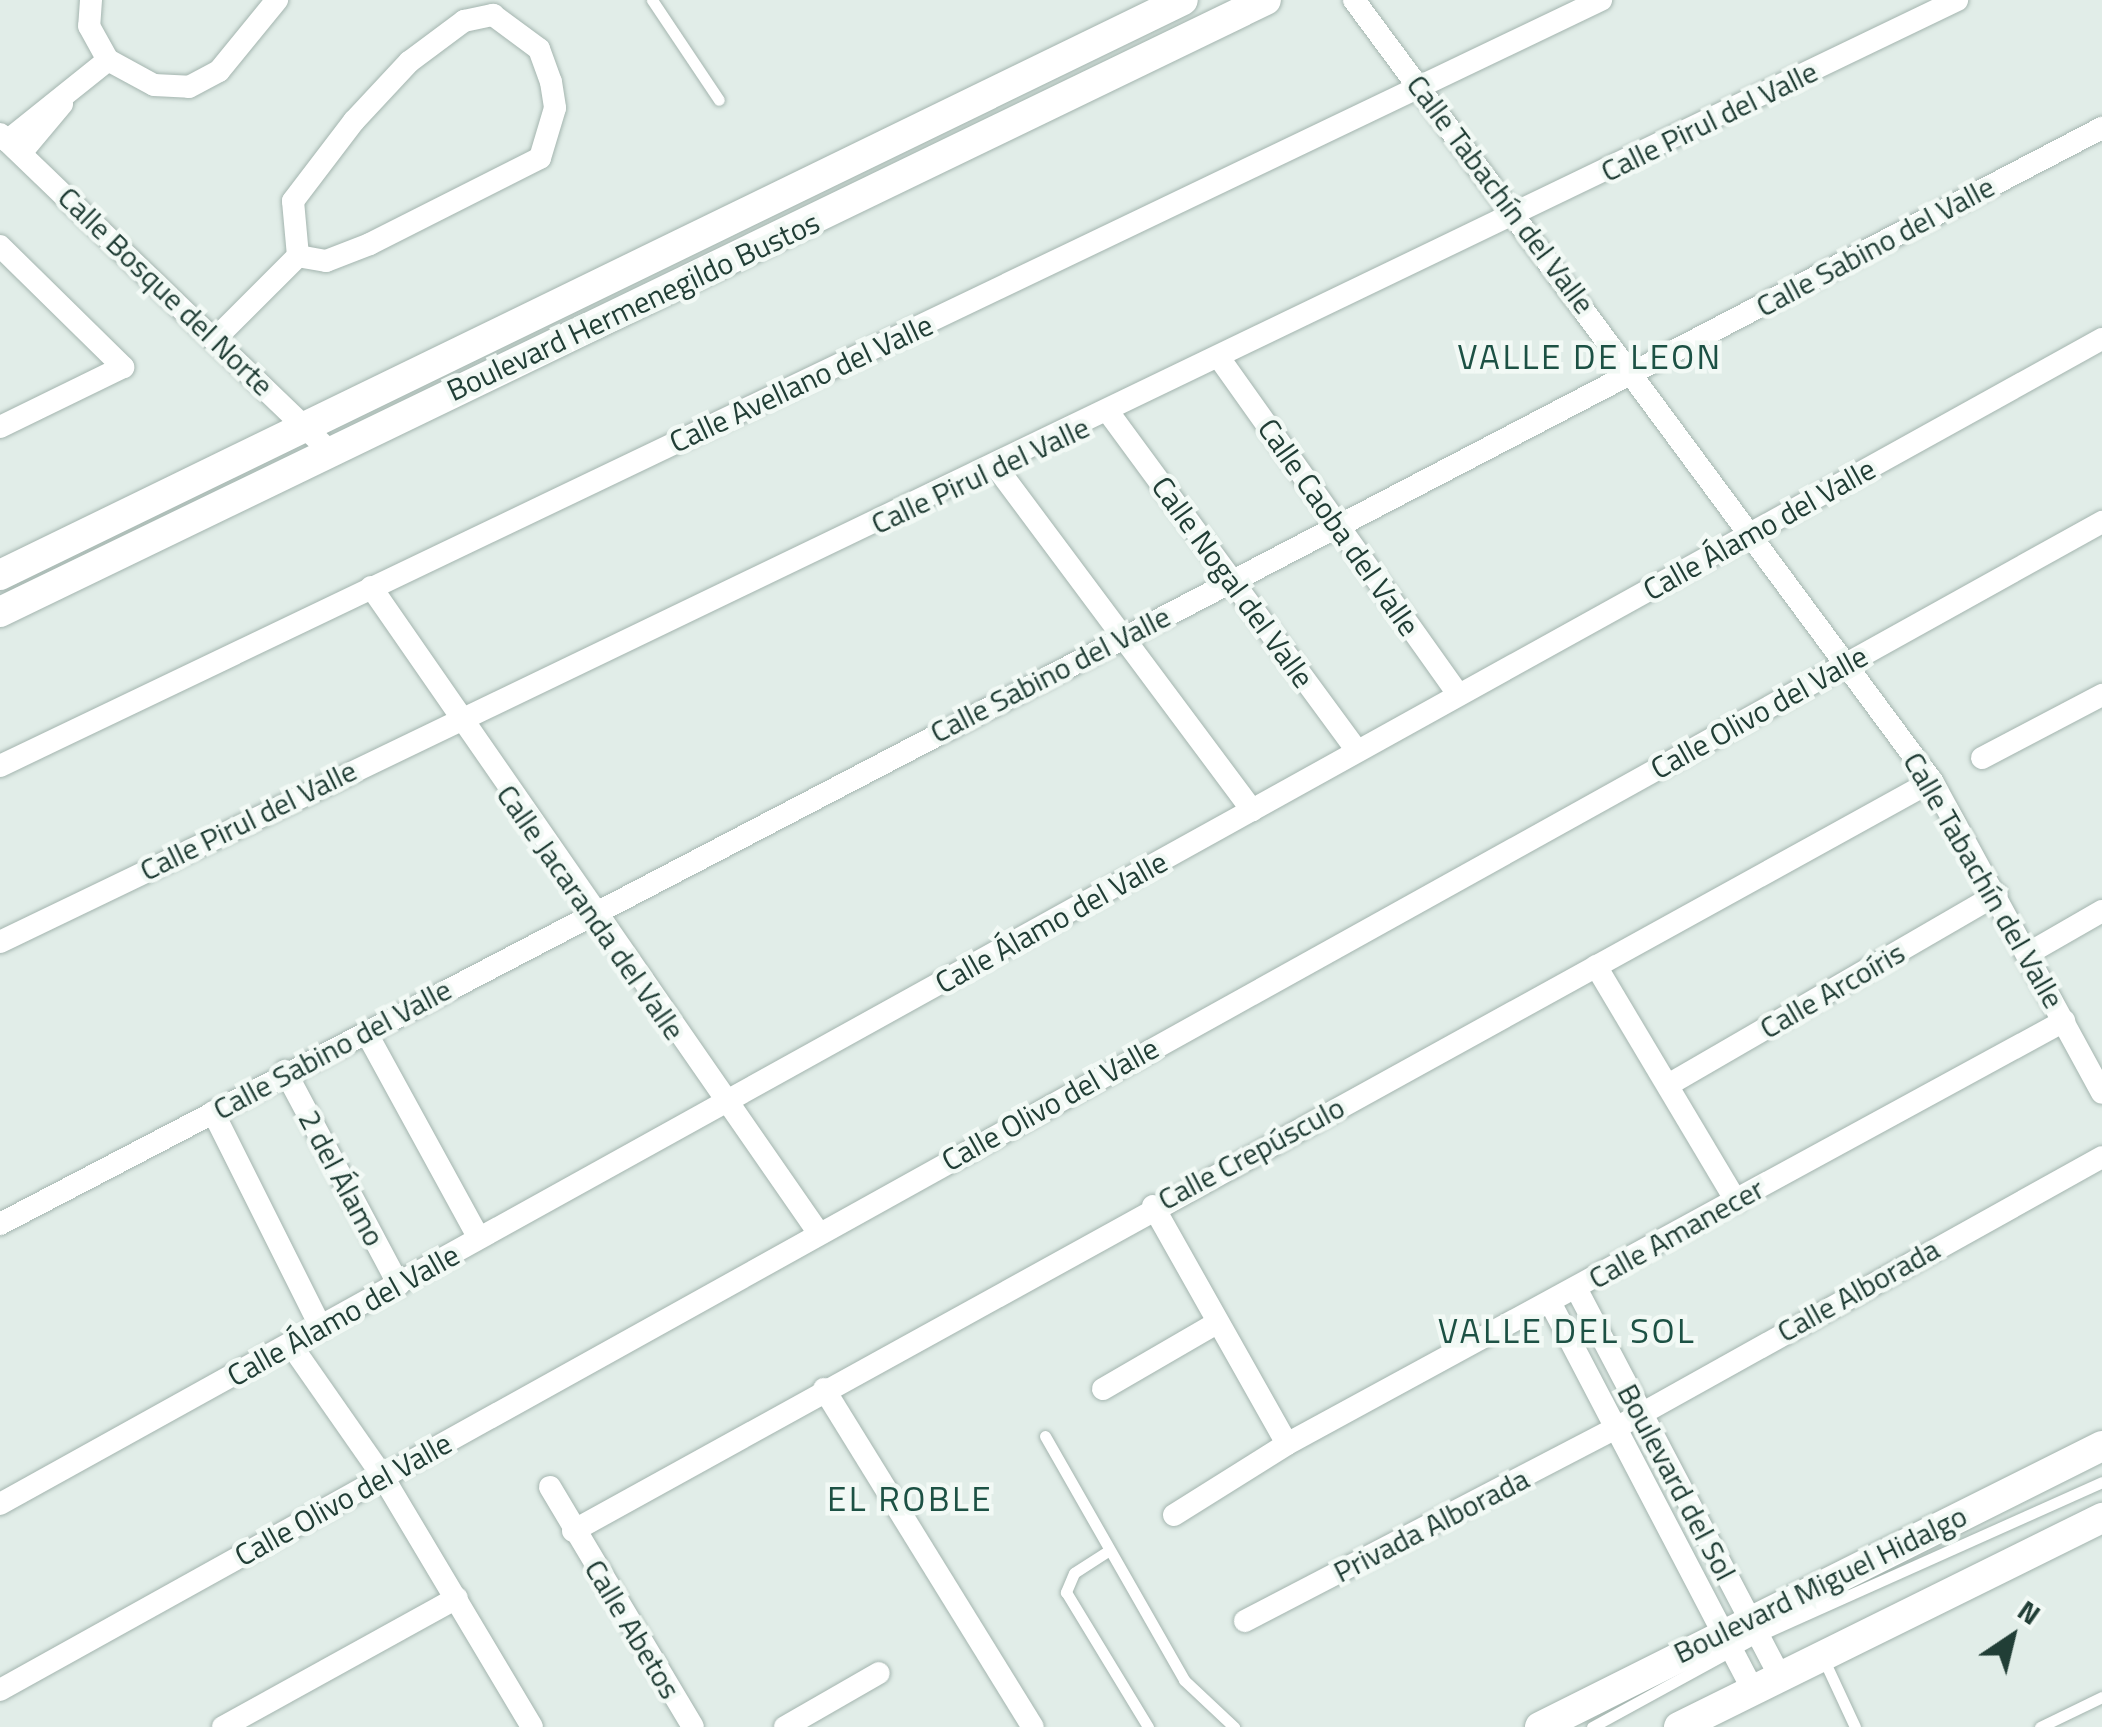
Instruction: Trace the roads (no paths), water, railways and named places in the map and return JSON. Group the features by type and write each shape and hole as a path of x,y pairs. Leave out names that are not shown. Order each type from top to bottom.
{"street":[{"path":"90,0 89,26 108,60 154,85 190,86 219,71 277,0"},
{"name":"Boulevard Hermenegildo Bustos","path":"0,574 302,422 1182,0"},
{"name":"Boulevard Hermenegildo Bustos","path":"0,612 1266,0"},
{"name":"Calle Tabachín del Valle","path":"1354,0 1634,372 1932,781 1997,894 2102,1093"},
{"name":"Calle Avellano del Valle","path":"0,766 1601,0"},
{"name":"Calle Pirul del Valle","path":"0,942 456,718 997,468 1956,0"},
{"path":"494,15 539,49 555,108 540,158 370,244 326,261 298,256 293,201 409,62 464,21 494,15"},
{"path":"9,143 108,60"},
{"name":"Calle Sabino del Valle","path":"0,1224 590,910 1123,635 1232,583 2102,128"},
{"name":"Calle Bosque del Norte","path":"9,143 218,336 329,451"},
{"path":"0,246 122,358 118,376 2,422"},
{"path":"218,336 298,256"},
{"name":"Calle Álamo del Valle","path":"0,1504 2102,340"},
{"name":"Calle Caoba del Valle","path":"1220,359 1458,694"},
{"name":"Calle Nogal del Valle","path":"1109,414 1358,751"},
{"path":"997,468 1252,810"},
{"name":"Calle Olivo del Valle","path":"0,1690 818,1232 2102,522"},
{"name":"Calle Jacaranda del Valle","path":"371,586 456,718 818,1232"},
{"path":"1982,758 2102,695"},
{"name":"Calle Crepúsculo","path":"573,1531 1153,1206 1932,781"},
{"name":"Calle Arcoíris","path":"1668,1085 1997,894"},
{"path":"2029,953 2102,911"},
{"path":"1596,966 1736,1201"},
{"name":"Calle Amanecer","path":"1174,1515 1287,1444 2064,1020"},
{"path":"366,1032 479,1238"},
{"name":"2 del Álamo","path":"285,1072 399,1284"},
{"path":"213,1112 322,1328"},
{"name":"Calle Alborada","path":"1616,1428 2102,1157"},
{"path":"1153,1206 1287,1444"},
{"name":"Boulevard del Sol","path":"1576,1288 1640,1415 1740,1633 1768,1677"},
{"name":"Boulevard del Sol","path":"1550,1302 1616,1428 1768,1677"},
{"path":"1103,1389 1216,1323"},
{"path":"291,1345 383,1477 457,1598 525,1725"},
{"path":"824,1389 1034,1727"},
{"name":"Privada Alborada","path":"1245,1621 1616,1428"},
{"name":"Boulevard Miguel Hidalgo","path":"1540,1727 1740,1633 2102,1446"},
{"name":"Calle Abetos","path":"550,1487 693,1727"},
{"path":"1679,1727 1768,1677 1822,1655 2102,1518"},
{"path":"223,1727 457,1598"},
{"path":"786,1727 879,1673"}],"lane":[{"path":"652,0 719,100"},
{"path":"1045,1436 1184,1680 1234,1727"},
{"path":"1592,1727 1740,1633 2102,1482"},
{"path":"1768,1677 2102,1503"},
{"path":"1108,1550 1074,1573 1066,1592 1148,1727"},
{"path":"1822,1655 1855,1727"},
{"path":"2040,1727 2102,1697"}],"district":[{"name":"VALLE DE LEON","path":"1590,356"},
{"name":"VALLE DEL SOL","path":"1567,1330"},
{"name":"EL ROBLE","path":"910,1498"}]}
